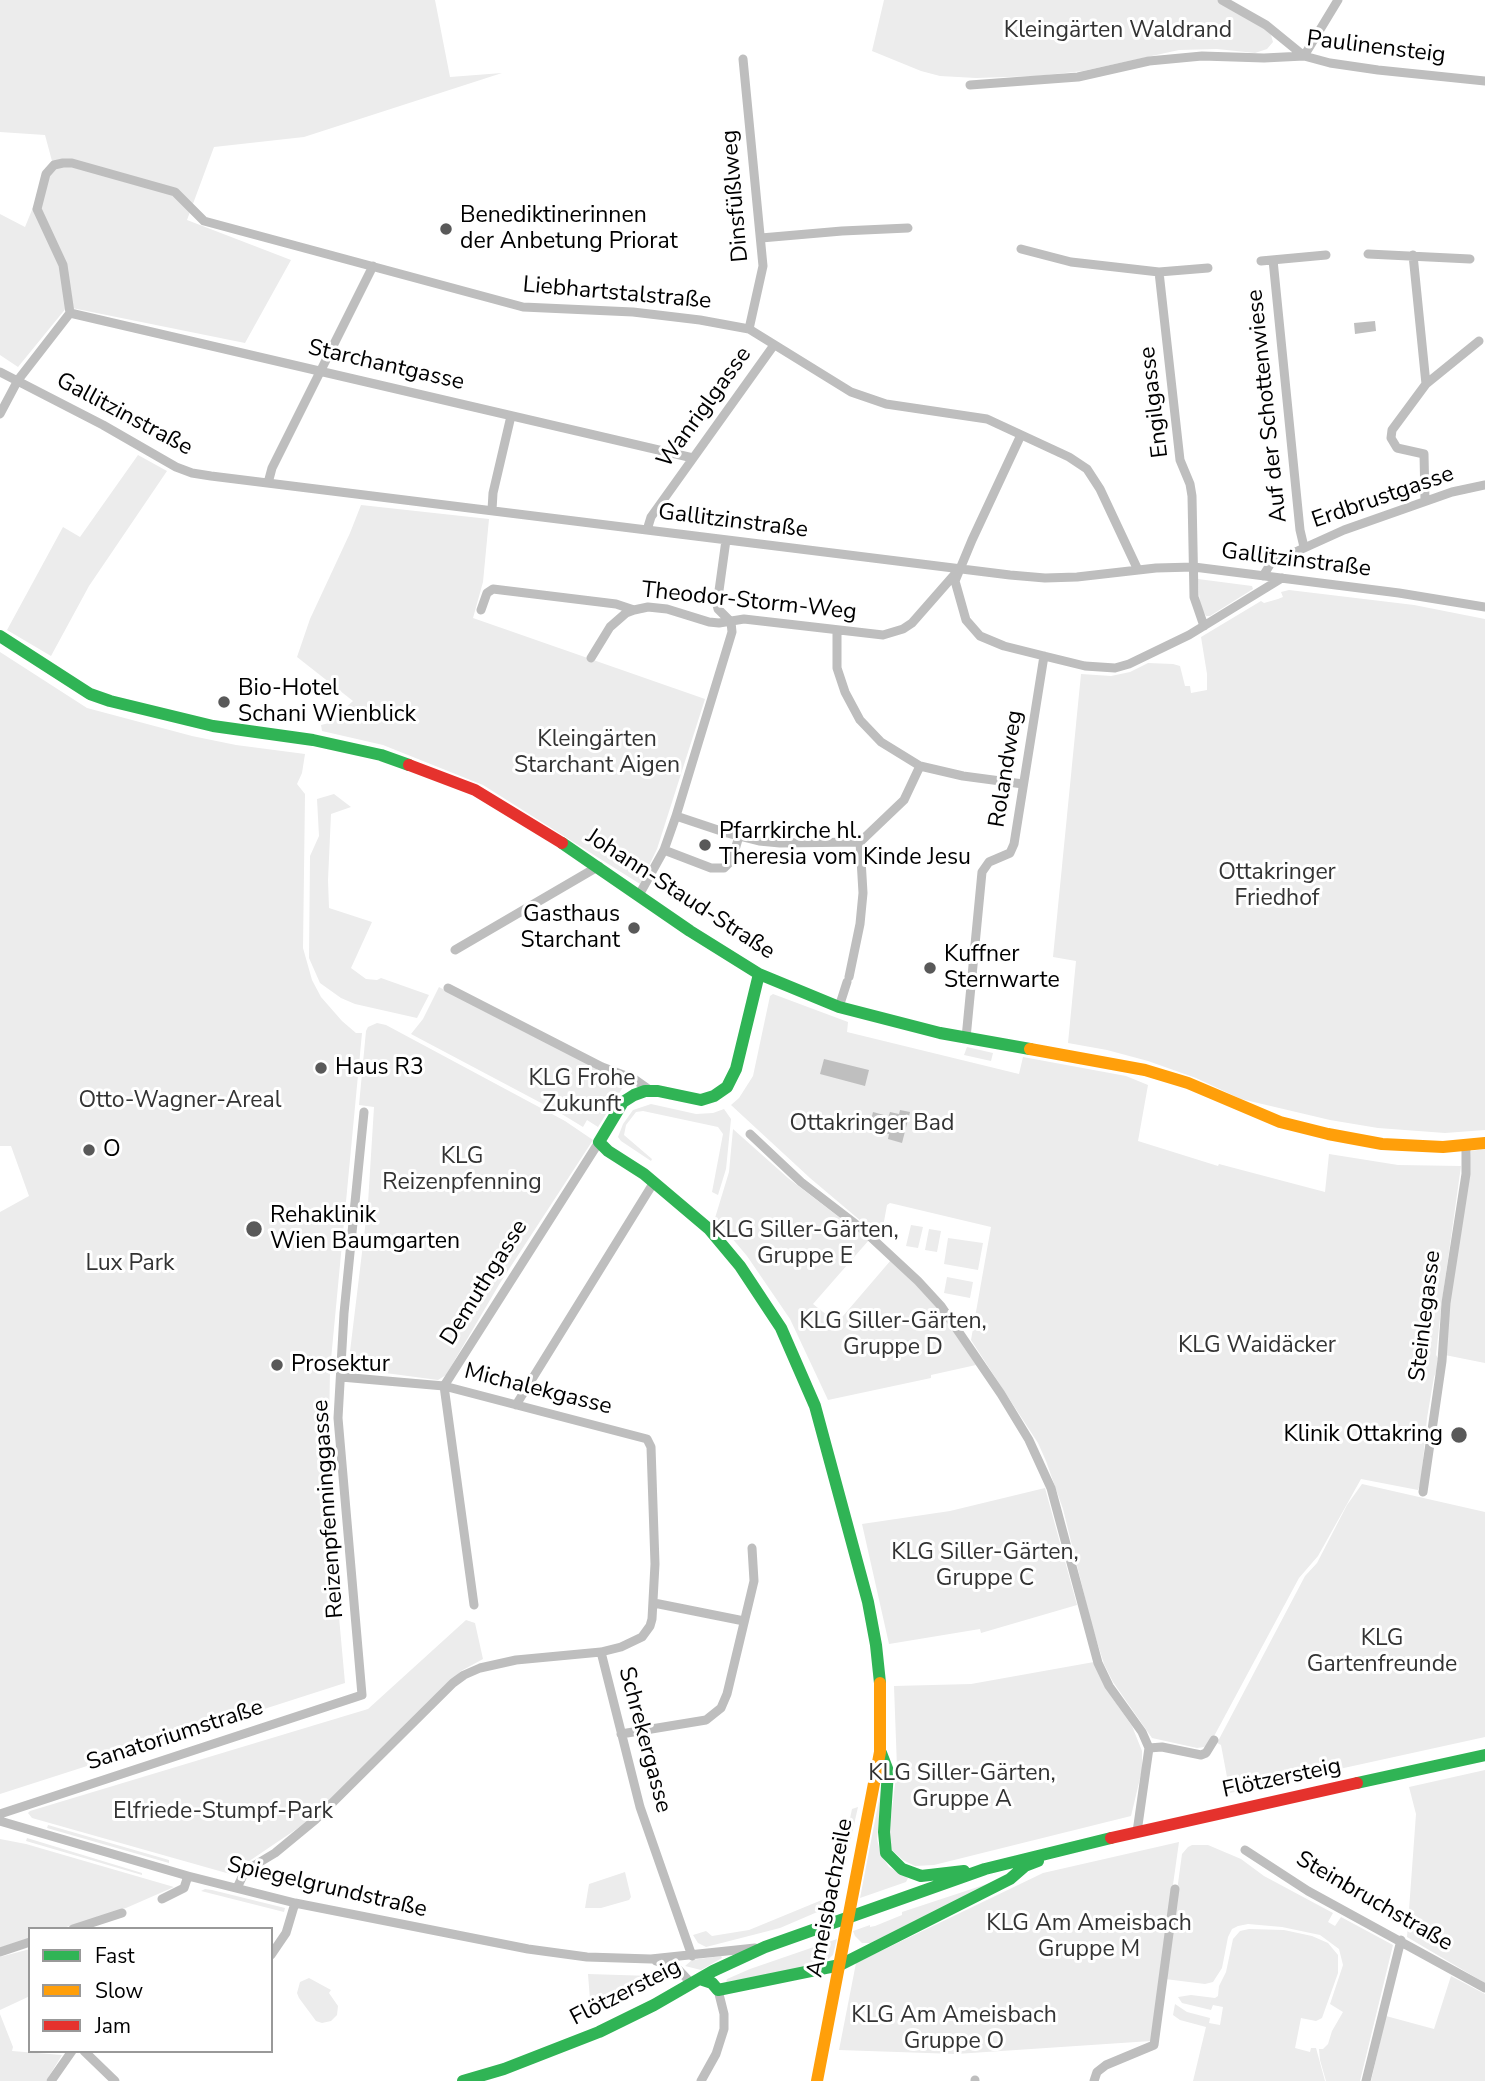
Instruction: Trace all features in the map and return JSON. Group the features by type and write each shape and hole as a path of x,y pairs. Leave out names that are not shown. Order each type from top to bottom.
{"street":[{"path":"1222,0 1266,25 1304,56 1338,0"},
{"name":"Paulinensteig","path":"970,85 1078,77 1173,57 1304,56 1378,70 1485,80"},
{"name":"Dinsfüßlweg","path":"743,59 763,266 749,329"},
{"name":"Liebhartstalstraße","path":"70,313 63,265 37,209 46,174 54,165 63,163 72,163 175,192 204,221 523,307 633,312 749,329 851,393 886,404 987,419 1069,457 1092,475 1138,570"},
{"path":"761,238 908,228"},
{"path":"1021,249 1071,262 1159,272 1209,268"},
{"path":"1368,254 1470,259"},
{"path":"1261,261 1326,255"},
{"path":"1413,255 1426,384"},
{"name":"Auf der Schottenwiese","path":"1273,260 1300,530 1304,547"},
{"path":"268,483 272,468 373,266"},
{"name":"Engilgasse","path":"1159,272 1180,460 1192,496 1195,601 1204,626"},
{"path":"0,414 18,380 70,313"},
{"name":"Starchantgasse","path":"70,313 693,458"},
{"path":"1437,453 1424,454 1397,448 1391,438 1395,424 1426,384 1479,341"},
{"name":"Wanriglgasse","path":"647,530 651,517 774,345"},
{"name":"Gallitzinstraße","path":"0,372 103,425 176,467 192,473 1045,578 1194,567 1408,594 1485,607"},
{"path":"492,510 493,493 511,416"},
{"path":"1021,435 955,581 971,629 991,641 1085,666 1115,668 1143,658 1204,626 1282,578"},
{"path":"1424,454 1425,501"},
{"name":"Erdbrustgasse","path":"1263,576 1271,563 1344,530 1425,501 1485,485"},
{"path":"639,895 664,850 732,632 731,622 717,605 726,540"},
{"name":"Theodor-Storm-Weg","path":"481,611 486,593 493,589 616,604 634,610 659,608 709,622 744,619 883,635 903,629 912,623 959,569"},
{"path":"591,658 610,627 626,613 634,610"},
{"path":"837,631 837,668 851,707 881,742 920,766 963,776 1023,784"},
{"name":"Johann-Staud-Straße","path":"0,636 90,694 110,701 213,726 328,743 381,755 433,773 487,797 599,866 690,932 759,974 839,1007 913,1027 1164,1075 1280,1122 1328,1135 1382,1144 1466,1146 1485,1143"},
{"name":"Rolandweg","path":"967,1038 982,872 989,862 1007,855 1013,847 1044,656"},
{"path":"676,816 739,836 780,843 860,842 904,800 920,766"},
{"path":"664,850 711,868 724,868 732,860 739,836"},
{"path":"839,1007 848,980 860,924 863,893 860,842"},
{"path":"455,950 599,866"},
{"path":"448,988 602,1068 634,1079 651,1091 701,1100 714,1096 727,1087 736,1069 759,974"},
{"name":"Demuthgasse","path":"444,1386 623,1102 639,1093 651,1091"},
{"name":"Reizenpfenninggasse","path":"362,1695 338,1418 344,1313 364,1111"},
{"path":"750,1134 801,1182 862,1229 941,1306 1029,1440 1051,1488 1098,1663 1110,1686 1142,1732 1149,1748 1137,1832"},
{"name":"Ameisbachzeile","path":"599,1142 654,1182 709,1229 740,1266 781,1328 815,1406 873,1626 880,1686 880,1752 817,2081"},
{"name":"Steinlegasse","path":"1423,1492 1442,1361 1446,1303 1466,1174 1466,1146"},
{"path":"516,1405 654,1182"},
{"name":"Michalekgasse","path":"341,1377 444,1386 642,1437"},
{"path":"444,1386 474,1605"},
{"name":"Schrekergasse","path":"642,1437 647,1439 651,1447 654,1603 650,1626 642,1637 628,1645 601,1652 640,1807 692,1956"},
{"path":"621,1734 705,1720 717,1713 727,1694 754,1581 752,1548"},
{"path":"654,1603 744,1621"},
{"path":"237,1888 246,1871 275,1853 315,1820 464,1675 480,1668 516,1660 601,1652"},
{"name":"Sanatoriumstraße","path":"0,1814 362,1695"},
{"path":"1149,1748 1162,1747 1200,1755 1206,1753 1214,1740"},
{"path":"880,1752 888,1771 883,1843 892,1861 921,1876 985,1869"},
{"name":"Flötzersteig","path":"463,2081 576,2042 627,2019 765,1947 985,1869 1087,1843 1485,1755"},
{"name":"Spiegelgrundstraße","path":"0,1821 188,1876 295,1903 528,1949 587,1957 651,1959 765,1947"},
{"name":"Flötzersteig","path":"718,1990 840,1965 1010,1879 1025,1866 1087,1843"},
{"name":"Steinbruchstraße","path":"1245,1850 1308,1891 1485,1988"},
{"path":"162,1899 184,1888 188,1876"},
{"path":"1094,2081 1097,2072 1106,2065 1154,2045 1175,1889"},
{"path":"273,1952 286,1933 295,1903"},
{"path":"79,1927 122,1913"},
{"path":"1366,2081 1401,1940"},
{"path":"0,1952 28,1943"},
{"name":"Spiegelgrundstraße","path":"651,1959 676,1967 696,1981"},
{"path":"696,1981 712,1983 718,1990 724,2014 724,2029 716,2054 701,2081"},
{"path":"51,2081 71,2053"},
{"path":"86,2053 115,2081"}],"green space":[{"path":"0,0 435,0 450,77 502,73 304,137 214,147 187,220 291,260 245,343 67,307 18,367 0,355 0,214 25,227 52,161 45,135 0,132"},
{"name":"Kleingärten Waldrand","path":"884,0 1217,0 1263,26 1273,42 1267,49 1255,53 1217,49 1179,50 1083,71 1037,76 940,76 872,51"},
{"path":"138,455 167,471 89,586 51,656 7,630 63,527 80,537"},
{"name":"Kleingärten Starchant Aigen","path":"361,505 489,519 483,582 473,618 705,699 657,849 640,884 483,785 383,745 322,731 321,725 329,723 353,701 297,657 310,619"},
{"path":"1198,579 1252,586 1253,589 1206,616 1200,606"},
{"name":"Ottakringer Friedhof","path":"1289,590 1414,605 1485,619 1485,1130 1445,1133 1378,1128 1330,1120 1241,1099 1196,1078 1148,1061 1068,1043 1076,961 1053,957 1081,674 1111,676 1130,672 1148,663 1173,664 1180,666 1185,686 1190,686 1191,693 1207,690 1201,637 1261,601 1264,603 1278,599 1283,597 1281,592"},
{"name":"Otto-Wagner-Areal","path":"0,652 87,708 192,736 305,754 297,784 305,794 303,948 312,980 321,997 342,1021 356,1033 362,1033 330,1370 329,1429 322,1430 345,1683 0,1794 0,1212 29,1196 11,1146 0,1146"},
{"path":"334,794 351,807 331,814 329,908 372,922 351,968 366,979 381,978 429,995 417,1018 355,1004 341,998 320,983 309,958 310,856 319,836 317,799"},
{"name":"KLG Frohe Zukunft","path":"439,987 528,1034 628,1079 598,1127 587,1120 583,1127 411,1034 423,1019"},
{"name":"KLG Waidäcker","path":"773,994 848,1022 847,1032 1019,1074 1023,1057 1126,1076 1148,1085 1138,1141 1218,1166 1219,1164 1325,1192 1329,1154 1398,1165 1461,1166 1436,1355 1440,1361 1434,1377 1427,1418 1418,1490 1361,1479 1318,1556 1299,1578 1212,1740 1204,1747 1197,1748 1152,1738 1113,1682 1104,1664 1092,1626 1063,1509 1046,1461 1038,1443 971,1340 991,1227 890,1203 887,1205 881,1238 810,1178 731,1105 739,1098 753,1076 770,996"},
{"name":"KLG Reizenpfenning","path":"377,1023 386,1025 565,1121 593,1140 500,1283 446,1375 438,1380 348,1368 368,1203 374,1107 359,1105 366,1031"},
{"path":"967,1047 993,1053 991,1061 964,1055"},
{"path":"651,1104 696,1114 724,1109 731,1119 726,1169 718,1195 712,1192 723,1134 718,1127 643,1111 636,1112 626,1125 624,1135 652,1159 651,1161 618,1137 633,1110"},
{"path":"733,1129 788,1178 869,1240 813,1304 837,1323 891,1260 933,1302 976,1365 931,1375 931,1378 828,1400 790,1319 747,1256 715,1218 729,1172"},
{"path":"1485,1149 1485,1363 1445,1355 1449,1303 1471,1151"},
{"path":"911,1225 923,1227 918,1248 906,1246"},
{"path":"929,1229 941,1231 937,1252 925,1250"},
{"path":"948,1238 983,1243 978,1270 944,1264"},
{"path":"947,1277 973,1282 970,1298 944,1293"},
{"name":"KLG Gartenfreunde","path":"1362,1484 1485,1512 1485,1737 1230,1793 1221,1745 1217,1743 1305,1576 1317,1563 1347,1505"},
{"name":"KLG Siller-Gärten, Gruppe C","path":"1045,1488 1077,1605 981,1633 980,1629 889,1644 862,1524 950,1511"},
{"name":"Elfriede-Stumpf-Park","path":"466,1620 475,1623 483,1659 461,1671 307,1822 230,1874 32,1818 28,1813 368,1709"},
{"name":"KLG Siller-Gärten, Gruppe A","path":"1094,1662 1111,1696 1132,1726 1142,1751 1142,1770 1131,1816 934,1865 915,1866 892,1850 889,1834 897,1768 894,1686 971,1684"},
{"path":"1485,1770 1485,1983 1407,1937 1416,1814 1409,1787"},
{"path":"883,1779 877,1839 881,1855 889,1867 908,1878 906,1882 860,1898"},
{"path":"858,1807 836,1904 780,1928 706,1947 698,1943 693,1935 706,1931 712,1936 749,1930 834,1895 852,1809"},
{"path":"48,1825 169,1860 169,1863 47,1828"},
{"path":"27,1838 142,1873 142,1875 26,1841"},
{"name":"Elfriede-Stumpf-Park","path":"0,1839 174,1887 126,1908 66,1927 28,1927 28,1939 0,1948"},
{"name":"KLG Am Ameisbach Gruppe M","path":"1179,1842 1151,2041 956,2054 839,2050 856,1963 1043,1873"},
{"path":"1192,1845 1208,1845 1241,1859 1264,1876 1333,1913 1328,1922 1335,1926 1341,1917 1393,1945 1360,2081 1326,2081 1320,2060 1319,2049 1328,2044 1343,2012 1330,2004 1343,1965 1339,1949 1320,1935 1282,1927 1248,1924 1238,1926 1232,1929 1228,1937 1222,1968 1213,1982 1205,1984 1165,1979 1182,1854"},
{"path":"625,1872 631,1897 629,1900 601,1908 585,1908 589,1884"},
{"path":"996,1881 871,1943 862,1943 853,1931 875,1926 902,1915 902,1912"},
{"path":"205,1889 285,1908 284,1912 201,1891"},
{"path":"1284,1930 1312,1936 1328,1943 1338,1955 1338,1973 1322,2018 1316,2021 1301,2018 1295,2048 1310,2052 1311,2048 1316,2048 1325,2081 1193,2081 1206,2027 1180,2020 1173,2015 1175,2004 1187,2012 1210,2018 1209,2023 1220,2025 1223,2007 1213,2005 1211,2010 1182,2003 1178,1997 1218,1996 1233,1939 1240,1931"},
{"path":"837,1939 833,1955 823,1964 726,1982 727,1979 750,1969"},
{"path":"28,1950 28,1997 0,2010 0,1957"},
{"path":"722,1958 701,1970 685,1966 692,1960"},
{"path":"588,1974 652,1976 664,1979 596,2014 590,2000"},
{"path":"1451,1976 1485,1994 1485,2081 1371,2081 1386,2016 1434,2029"},
{"path":"309,1978 331,1990 329,1993 338,2006 337,2015 331,2021 316,2021 299,1998 297,1993 300,1982"},
{"path":"0,2014 13,2047 12,2051 62,2055 46,2081 0,2081"}],"shaded area":[{"path":"1375,321 1376,331 1355,334 1354,323"},
{"path":"824,1059 869,1070 865,1086 820,1074"},
{"path":"900,1110 910,1112 902,1143 888,1139 889,1134 868,1132 873,1112 884,1115 882,1120 887,1121 890,1112 899,1114"}],"traffic: fast":[{"path":"0,636 90,694 110,701 213,726 313,740 381,755 409,765"},
{"path":"562,843 690,931 759,974 839,1007 940,1033 1030,1049"},
{"path":"759,974 736,1069 727,1087 714,1096 701,1100 658,1091 645,1091 634,1095 623,1102 599,1142 608,1151 644,1174 709,1229 740,1266 781,1328 815,1406 868,1602 880,1683"},
{"path":"881,1753 888,1771 884,1832 886,1853 902,1869 921,1876 964,1871"},
{"path":"1357,1783 1485,1755"},
{"path":"463,2081 504,2069 599,2032 654,2005 713,1971 765,1947 985,1869 1111,1838"},
{"path":"700,1979 712,1983 718,1990 840,1965 1010,1879 1025,1866 1038,1861"}],"traffic: slow":[{"path":"1030,1049 1145,1070 1188,1083 1280,1122 1328,1134 1382,1144 1443,1147 1485,1143"},
{"path":"817,2081 880,1752 880,1683"}],"traffic: jam":[{"path":"409,765 475,790 562,843"},
{"path":"1111,1838 1357,1783"}],"place":[{"name":"Benediktinerinnen der Anbetung Priorat","path":"446,229"},
{"name":"Bio-Hotel Schani Wienblick","path":"224,702"},
{"name":"Pfarrkirche hl. Theresia vom Kinde Jesu","path":"705,845"},
{"name":"Gasthaus Starchant","path":"634,928"},
{"name":"Kuffner Sternwarte","path":"930,968"},
{"name":"Haus R3","path":"321,1068"},
{"name":"O","path":"89,1150"},
{"name":"Rehaklinik Wien Baumgarten","path":"254,1229"},
{"name":"Prosektur","path":"277,1365"},
{"name":"Klinik Ottakring","path":"1459,1435"}],"park label":[{"name":"Ottakringer Bad","path":"872,1124"},
{"name":"KLG Siller-Gärten, Gruppe E","path":"805,1244"},
{"name":"Lux Park","path":"130,1264"},
{"name":"KLG Siller-Gärten, Gruppe D","path":"893,1335"},
{"name":"KLG Am Ameisbach Gruppe O","path":"954,2029"}]}
